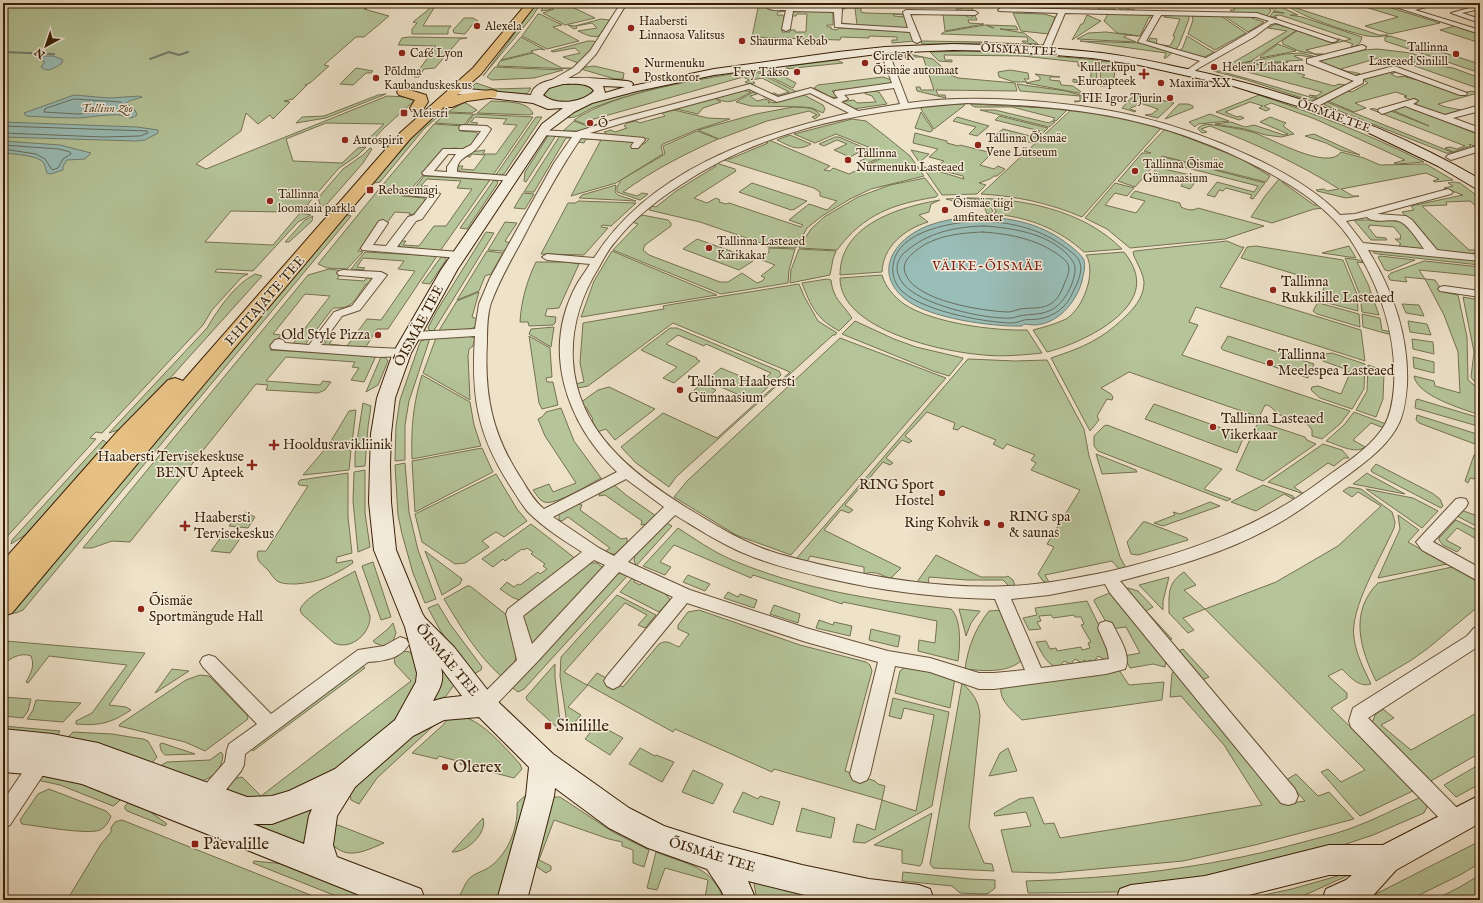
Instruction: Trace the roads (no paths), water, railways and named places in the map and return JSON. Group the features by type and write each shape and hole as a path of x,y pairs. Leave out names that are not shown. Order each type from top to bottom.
{"main road":[{"path":"439,93 462,71 518,3"},
{"name":"EHITAJATE TEE","path":"3,578 124,438 170,390 337,203 370,163 392,130 457,91 478,71 532,3"},
{"name":"ÕISMÄE TEE","path":"553,83 571,81 611,84 638,83 725,66 793,57 883,48 954,44 1045,49 1120,59 1191,71 1314,106 1448,159 1480,185"},
{"name":"ÕISMÄE TEE","path":"919,900 862,892 802,880 717,858 658,838 619,818 544,763 484,705 445,654 416,625 399,588 385,550 380,502 381,434 384,403 402,353 460,255 509,179 544,130 566,112 588,101 636,88 714,72 838,55 953,47 1045,49"},
{"path":"457,91 455,85 462,71"},
{"path":"478,71 477,80 484,84 494,86 516,86"},
{"path":"439,93 457,91 491,94 564,105 588,101 596,97 600,92 599,88 589,82"},
{"path":"543,101 538,98 536,93 542,87 553,83"},
{"path":"529,85 553,83"},
{"path":"403,92 421,98 422,112"},
{"path":"422,112 433,106 441,99 439,93"},
{"path":"422,112 460,98 491,94"},
{"name":"ÕISMÄE TEE","path":"543,101 550,109 544,130"},
{"name":"ÕISMÄE TEE","path":"1314,106 1448,159 1466,163"},
{"name":"EHITAJATE TEE","path":"3,606 402,140 422,112"},
{"path":"404,728 429,684 430,673 416,625"},
{"path":"3,742 46,755 82,772 200,805 247,811 272,810 294,803 345,778 404,728 444,709 484,705"},
{"path":"3,760 46,755"},
{"path":"512,900 540,796 544,763"},
{"path":"325,866 318,845 323,816 327,806 345,778"},
{"path":"200,805 325,866 410,900"},
{"path":"1337,900 1356,891 1386,860 1469,815"},
{"path":"717,858 732,879 741,900"},
{"path":"1131,900 1205,891 1329,860 1386,860"}],"street":[{"path":"553,83 576,70 593,52 624,3"},
{"path":"767,3 768,6 772,8 790,9 838,7 837,26 913,30"},
{"path":"1386,3 1480,32"},
{"path":"1409,10 1437,3"},
{"path":"1467,3 1480,7"},
{"path":"1114,5 1119,12"},
{"path":"1480,7 1454,13 1480,21"},
{"path":"786,29 790,9"},
{"path":"1001,10 1041,11 1061,14 1119,12 1257,15 1277,20 1334,40"},
{"path":"917,41 906,12 975,13"},
{"path":"1157,13 1158,14 1142,42 1206,60"},
{"path":"1045,49 1048,35 1061,14"},
{"path":"1244,15 1269,23"},
{"path":"1191,71 1206,60 1251,35 1269,23 1277,20"},
{"path":"1314,106 1360,81 1356,78 1310,61 1362,47"},
{"path":"888,61 902,103 905,105"},
{"path":"1356,78 1394,68 1463,93"},
{"path":"576,70 578,75 589,82"},
{"path":"832,101 844,99 838,93 897,85"},
{"path":"856,113 811,90 777,100 750,86 620,121 579,134 559,163 496,278 485,304 481,332 479,366 483,409 489,428 507,469 532,507 551,524 593,552 615,563 684,595 806,635 888,658 930,665 979,681 994,681 1106,667 1119,664 1116,649 1106,628"},
{"path":"876,88 891,105"},
{"path":"967,101 1040,103 1112,111 1157,122 1222,146 1281,175 1306,191 1338,218 1359,246 1383,289 1395,319 1398,338 1400,373 1399,407 1393,424 1381,439 1364,455 1331,482 1267,523 1236,538 1192,555 1109,577 1059,587 1001,594 916,588 853,578 791,563 749,549 724,536 674,507 625,474 604,451 585,422 571,388 566,365 567,340 575,300 594,261 602,249 629,220 666,189 690,173 714,160 767,138 802,126 856,113 905,105 967,101"},
{"path":"1382,111 1410,102 1445,118 1480,131"},
{"path":"1445,118 1480,108"},
{"path":"452,175 452,167 464,152 474,147 487,129 463,128"},
{"path":"544,130 641,140 635,146"},
{"path":"1448,159 1480,148"},
{"path":"464,152 446,151 427,173 509,179"},
{"path":"1355,217 1448,192"},
{"path":"389,250 412,219 418,217 435,194 407,193"},
{"path":"1338,218 1402,218 1408,222 1433,253"},
{"path":"383,223 366,248 460,255"},
{"path":"1359,246 1480,258"},
{"path":"547,257 594,261"},
{"path":"313,348 338,314 356,308 382,275 343,272"},
{"path":"1444,290 1480,294"},
{"path":"412,336 481,332"},
{"path":"279,343 276,346 380,353 402,353"},
{"path":"542,516 625,474"},
{"path":"1461,503 1424,542 1427,546 1480,576"},
{"path":"484,705 615,563 674,507"},
{"path":"526,660 514,614 593,552"},
{"path":"1109,577 1116,589 1288,796"},
{"path":"1001,594 1036,676"},
{"path":"613,681 684,595"},
{"path":"1469,815 1358,721 1360,714 1473,641 1480,633"},
{"path":"200,805 234,765 236,750 269,724 364,655 387,652 400,644"},
{"path":"860,774 888,658"},
{"path":"209,662 269,724"},
{"path":"3,818 46,755"}],"water":[{"path":"39,56 54,56 63,60 61,64 56,67 46,70 41,67 45,62 37,58"},
{"path":"74,95 109,98 142,97 126,103 135,110 137,115 132,118 120,115 79,118 26,116 24,113"},
{"path":"3,122 137,127 158,130 158,133 145,140 136,141 3,137"},
{"path":"3,141 60,145 91,153 85,159 67,160 63,166 63,170 51,174 47,173 44,163 41,160 25,155 3,153"},
{"path":"970,217 1018,221 1050,232 1075,250 1083,258 1085,268 1079,289 1070,305 1057,317 1042,324 1024,324 1022,326 994,325 961,320 915,306 905,299 895,288 890,277 889,266 892,256 898,246 907,238 918,230 943,221"}],"waterway":[{"path":"3,52 54,54"},
{"path":"150,59 169,52 179,55 188,52"}],"place":[{"name":"Alexela","path":"477,26"},
{"name":"Haabersti Linnaosa Valitsus","path":"631,28"},
{"name":"Shaurma Kebab","path":"742,41"},
{"name":"Café Lyon","path":"402,53"},
{"name":"Tallinna Lasteaed Sinilill","path":"1456,54"},
{"name":"Circle K Õismäe automaat","path":"865,63"},
{"name":"Heleni Lihakarn","path":"1214,67"},
{"name":"Nurmenuku Postkontor","path":"636,70"},
{"name":"Frey Takso","path":"797,72"},
{"name":"Kullerkupu Euroapteek","path":"1144,74"},
{"name":"Põldma Kaubanduskeskus","path":"376,78"},
{"name":"Maxima XX","path":"1161,83"},
{"name":"FIE Igor Tjurin","path":"1170,98"},
{"name":"Meistri","path":"404,113"},
{"name":"Õ","path":"590,123"},
{"name":"Autospirit","path":"345,140"},
{"name":"Tallinna Õismäe Vene Lütseum","path":"978,145"},
{"name":"Tallinna Nurmenuku Lasteaed","path":"848,160"},
{"name":"Tallinna Õismäe Gümnaasium","path":"1135,171"},
{"name":"Rebasemägi","path":"370,190"},
{"name":"Tallinna loomaaia parkla","path":"270,201"},
{"name":"Õismäe tiigi amfiteater","path":"945,210"},
{"name":"Tallinna Lasteaed Karikakar","path":"709,248"},
{"name":"Tallinna Rukkilille Lasteaed","path":"1273,290"},
{"name":"Old Style Pizza","path":"378,335"},
{"name":"Tallinna Meelespea Lasteaed","path":"1270,363"},
{"name":"Tallinna Haabersti Gümnaasium","path":"680,390"},
{"name":"Tallinna Lasteaed Vikerkaar","path":"1213,427"},
{"name":"Hooldusravikliinik","path":"274,445"},
{"name":"Haabersti Tervisekeskuse BENU Apteek","path":"252,465"},
{"name":"RING Sport Hostel","path":"942,493"},
{"name":"Ring Kohvik","path":"987,523"},
{"name":"RING spa & saunas","path":"1001,525"},
{"name":"Haabersti Tervisekeskus","path":"185,526"},
{"name":"Õismäe Sportmängude Hall","path":"141,609"},
{"name":"Sinilille","path":"548,726"},
{"name":"Olerex","path":"445,767"},
{"name":"Päevalille","path":"195,844"}],"district":[{"name":"VÄIKE-ÕISMÄE","path":"988,266"}],"park label":[{"name":"Tallinn Zoo","path":"107,108"}]}
